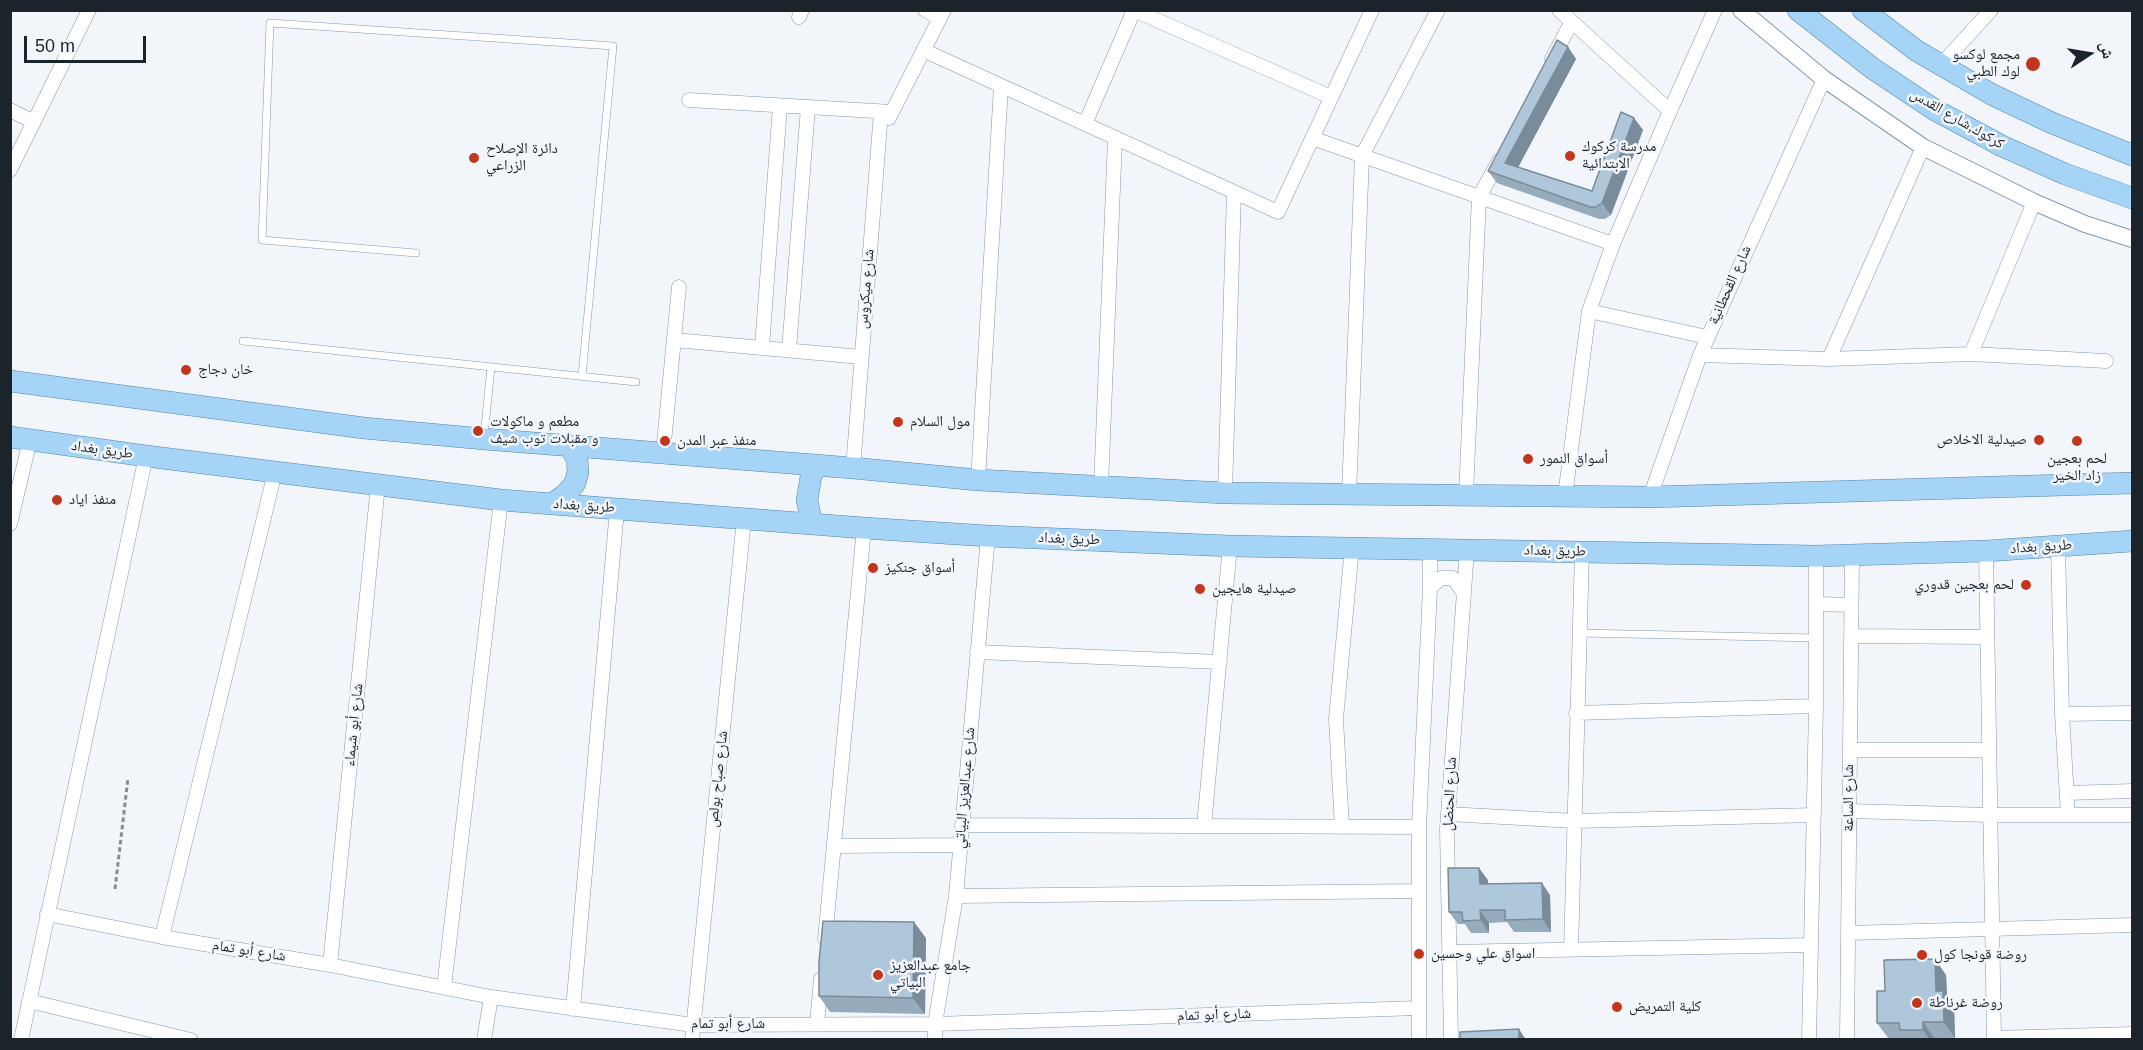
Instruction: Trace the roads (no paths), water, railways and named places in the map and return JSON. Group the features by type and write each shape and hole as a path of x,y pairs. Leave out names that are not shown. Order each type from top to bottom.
{"main road":[{"name":"كركوك,شارع القدس","path":"1797,10 1872,68 1935,110 2001,146 2065,174 2133,198"},
{"path":"1863,10 1917,51 1993,95 2052,123 2133,155"},
{"path":"10,381 364,428 978,480 1225,493 1348,496 1650,497 2133,483"},
{"name":"طريق بغداد","path":"20,438 501,500 988,536 1230,546 1816,556 1986,551 2133,541"},
{"path":"552,504 566,494 575,483 578,472 577,459 570,446"},
{"path":"813,524 807,500 811,476 817,465"}],"street":[{"path":"10,170 89,10"},
{"path":"689,100 887,112 942,14 926,10"},
{"path":"1085,124 1134,10 1331,98"},
{"path":"923,50 1278,212 1372,10"},
{"path":"1348,496 1362,156 1438,10"},
{"path":"1559,10 1670,111"},
{"path":"1565,496 1589,311 1613,244 1715,10"},
{"path":"1741,10 1824,79 1923,147 2034,202 2085,224 2133,239"},
{"path":"1941,65 1991,10"},
{"path":"1544,75 1571,23"},
{"name":"شارع القحطانية","path":"1650,497 1707,337 1824,79"},
{"path":"978,480 1001,86"},
{"path":"762,347 780,106"},
{"path":"789,350 808,107"},
{"path":"10,110 34,122"},
{"name":"شارع ميكروس","path":"853,468 879,139 887,112"},
{"path":"1101,487 1115,138"},
{"path":"1312,138 1613,244"},
{"path":"1466,495 1479,197 1506,146"},
{"path":"1829,359 1923,147"},
{"path":"1225,493 1234,192"},
{"path":"1971,354 2034,202"},
{"path":"663,453 679,287"},
{"path":"1589,311 1707,337"},
{"path":"675,340 861,357"},
{"path":"1700,355 1829,359 1971,354 2106,361"},
{"path":"10,524 20,438"},
{"path":"21,1040 146,456"},
{"path":"162,937 275,472"},
{"name":"شارع أبو شيماء","path":"330,965 378,485"},
{"path":"444,987 501,500"},
{"path":"573,1009 617,509"},
{"name":"شارع صباح بولص","path":"693,1032 744,519"},
{"path":"817,1024 864,528"},
{"name":"شارع عبدالعزيز البياتي","path":"935,1040 935,1024 956,896 988,536"},
{"path":"1204,826 1230,546"},
{"path":"2058,546 2062,714 2068,815"},
{"path":"1342,827 1336,719 1352,548"},
{"name":"شارع الحنضل","path":"1419,1040 1419,827 1430,550"},
{"name":"شارع الحنضل","path":"1450,1040 1448,814 1467,550"},
{"path":"1986,551 1994,1039 2133,1034"},
{"path":"1571,950 1581,552"},
{"path":"1809,1040 1816,706 1816,556"},
{"name":"شارع الساعة","path":"1847,1040 1852,556"},
{"path":"1430,588 1441,578 1453,578 1463,592"},
{"path":"1816,604 1851,605"},
{"path":"1851,636 1987,637"},
{"path":"977,652 1220,662"},
{"path":"1576,713 1816,706"},
{"path":"2062,714 2133,713"},
{"path":"1850,750 1989,750"},
{"path":"2067,793 2133,791"},
{"path":"1850,811 1989,815 2133,815"},
{"path":"1448,814 1575,821 1814,815"},
{"path":"962,825 1419,827"},
{"path":"834,846 960,846"},
{"path":"956,896 1419,891"},
{"name":"شارع أبو تمام","path":"47,914 162,937 330,965 491,997 573,1009 693,1032 817,1024 935,1024 1419,1008"},
{"path":"1848,933 2133,926"},
{"path":"1449,952 1811,945"},
{"path":"484,1040 491,997"},
{"path":"29,1001 191,1040"}],"lane":[{"path":"416,253 262,240 270,23 613,46 582,376"},
{"path":"243,341 636,382"},
{"path":"484,439 491,367"},
{"path":"1579,633 1816,638"}],"place":[{"name":"مجمع لوكسو لوك الطبي","path":"2033,64"},
{"name":"مدرسة كركوك الابتدائية","path":"1570,156"},
{"name":"دائرة الإصلاح الزراعي","path":"474,158"},
{"name":"خان دجاج","path":"186,370"},
{"name":"مول السلام","path":"898,422"},
{"name":"مطعم و ماكولات و مقبلات توب شيف","path":"478,431"},
{"name":"صيدلية الاخلاص","path":"2039,440"},
{"name":"منفذ عبر المدن","path":"665,441"},
{"name":"لحم بعجين زاد الخير","path":"2077,441"},
{"name":"أسواق النمور","path":"1528,459"},
{"name":"منفذ اياد","path":"57,500"},
{"name":"أسواق جنكيز","path":"873,568"},
{"name":"لحم بعجين قدوري","path":"2026,585"},
{"name":"صيدلية هايجين","path":"1200,589"},
{"name":"اسواق علي وحسين","path":"1419,954"},
{"name":"روضة قونجا كول","path":"1922,955"},
{"name":"جامع عبدالعزيز البياتي","path":"878,975"},
{"name":"روضة غرناطة","path":"1917,1003"},
{"name":"كلية التمريض","path":"1617,1007"}]}
